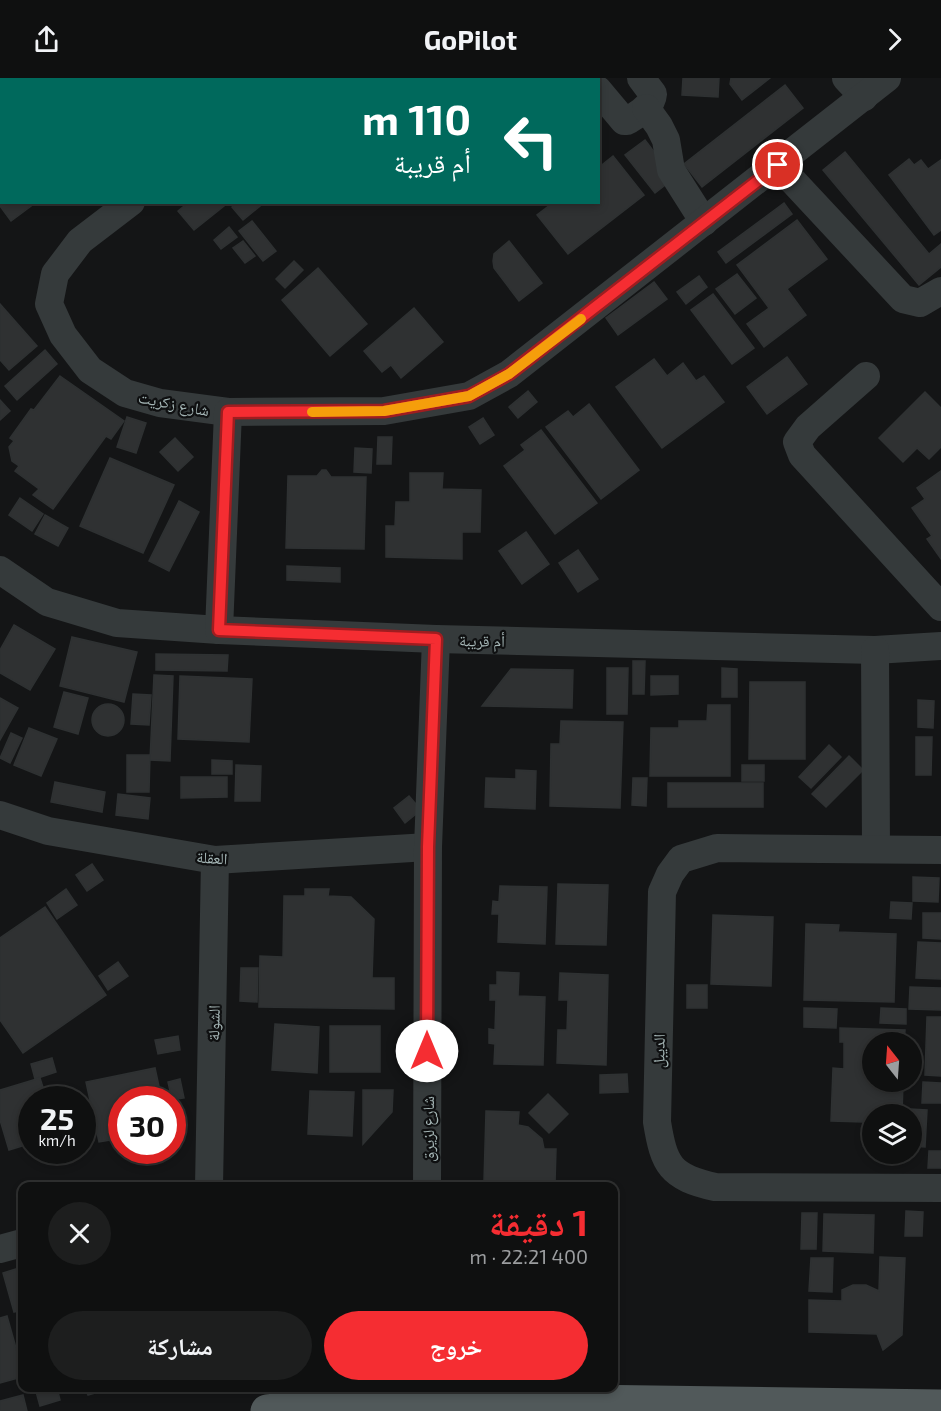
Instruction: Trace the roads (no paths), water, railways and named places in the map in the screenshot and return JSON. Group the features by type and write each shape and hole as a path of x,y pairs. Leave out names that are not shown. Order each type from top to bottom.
{"main road":[{"path":"267,1411 425,1399 941,1406"}],"street":[{"path":"600,92 624,121 627,121 646,108 653,100 653,94 641,78"},
{"name":"شارع زكريت","path":"128,204 80,241 55,274 49,304 63,335 90,370 124,393 160,403 228,412 384,411 469,396 509,374 778,165 855,88 888,78"},
{"path":"646,108 666,140 671,170 704,222"},
{"path":"778,165 903,299 920,303 941,291"},
{"path":"866,376 808,427 797,442 802,455 941,607"},
{"name":"شارع زكريت","path":"219,630 228,412"},
{"name":"أم قريبة","path":"0,570 47,602 117,623 219,630 436,639 875,650 941,646"},
{"name":"شارع لزيرق","path":"427,1182 428,847 436,639"},
{"path":"875,650 876,849"},
{"name":"العقلة","path":"0,815 48,831 215,860 428,847"},
{"name":"الديبل","path":"941,850 717,848 681,859 670,874 662,892 657,1122 667,1163 681,1177 715,1187 941,1188"},
{"name":"الشولة","path":"209,1182 215,860"},
{"path":"0,1249 18,1244"}]}
